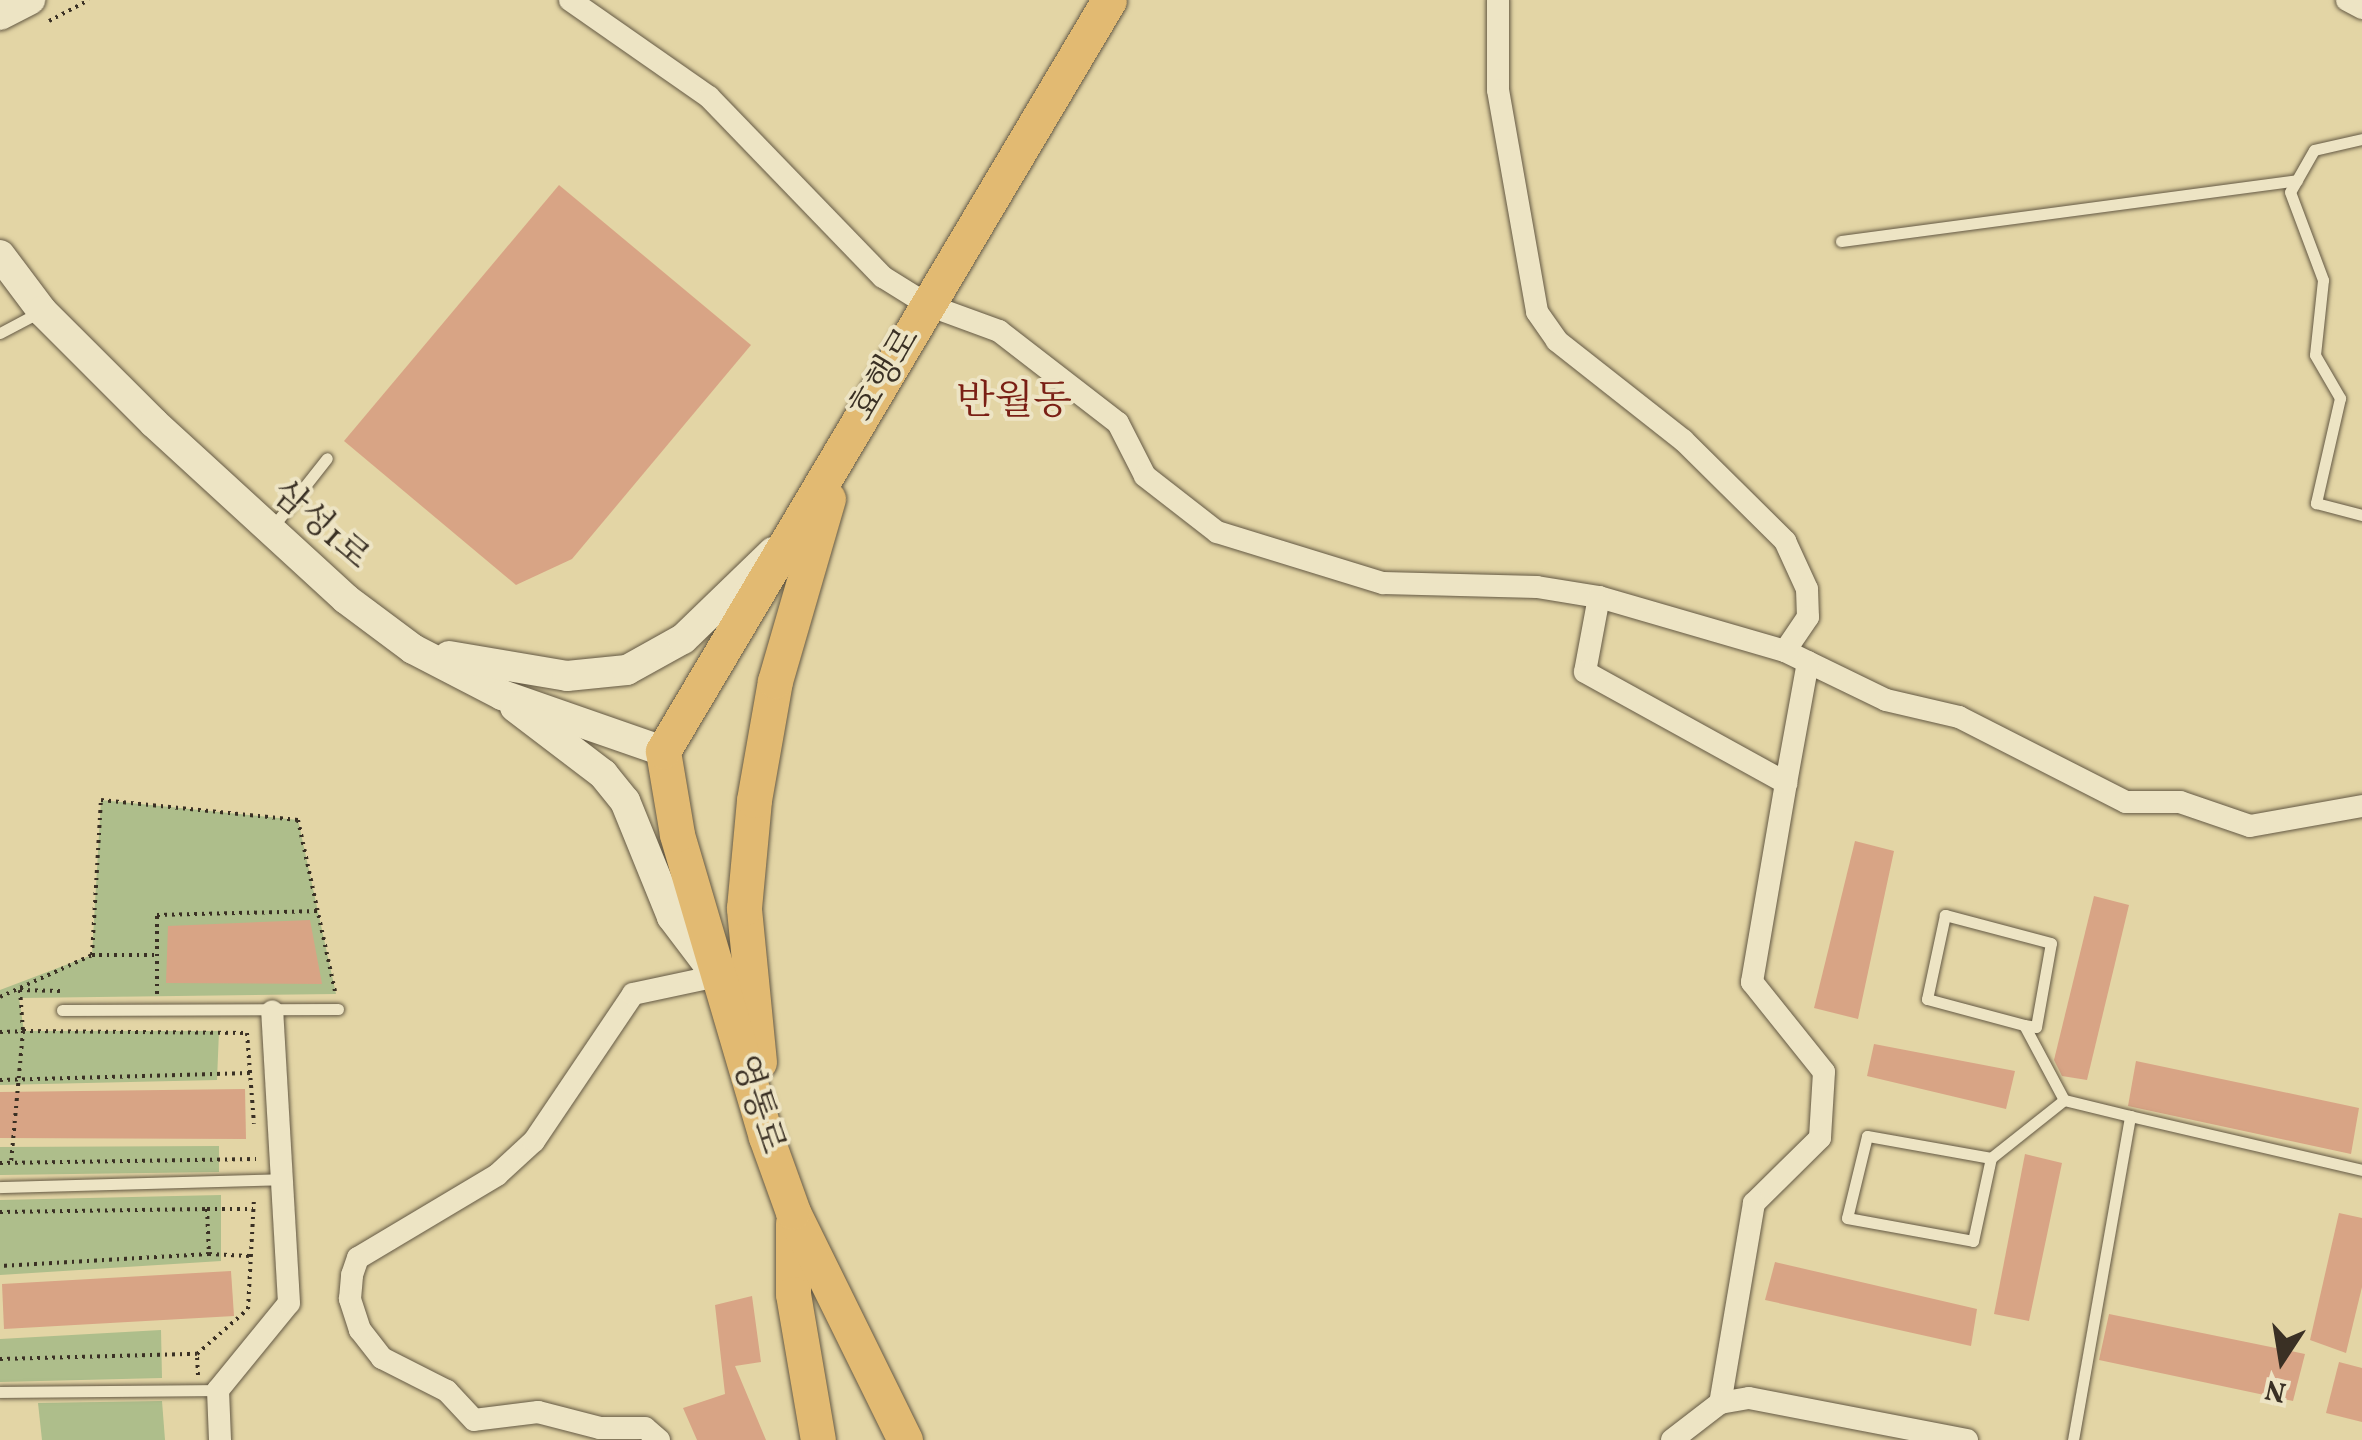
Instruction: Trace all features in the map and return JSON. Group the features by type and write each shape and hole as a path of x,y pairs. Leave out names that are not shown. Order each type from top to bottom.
{"main road":[{"path":"0,15 30,0"},
{"name":"효행로","path":"663,751 1109,0"},
{"name":"삼성1로","path":"0,255 42,310 268,533 413,649 502,695 663,751"},
{"path":"766,1137 744,908 754,800 775,681 844,446"},
{"path":"413,649 567,676 628,670 683,639 793,533"},
{"path":"502,695 603,774 625,801 672,916 717,976"},
{"name":"영통로","path":"663,751 666,792 766,1137 793,1212 905,1440"},
{"path":"793,1212 793,1294 818,1440"}],"street":[{"path":"570,0 709,97 843,240 928,305 999,331 1103,410 1118,423 1145,476 1216,532 1383,583 1537,588 1599,598 1786,651 1886,700 1960,717 2126,802 2180,802 2250,826 2362,806"},
{"path":"1498,0 1498,90 1538,312 1558,341 1684,440 1785,541 1807,589 1808,617 1786,651"},
{"path":"2347,0 2362,8"},
{"path":"1599,598 1585,672 1786,784"},
{"path":"1720,1403 1754,1203 1820,1138 1824,1072 1752,982 1808,662"},
{"path":"660,1440 645,1428 600,1428 538,1412 469,1430 447,1391 382,1358 360,1330 350,1299 358,1258 498,1176 534,1141 633,994 717,976"},
{"path":"220,1440 208,1390 290,1303 272,1011"},
{"path":"1672,1440 1720,1403 1749,1398 1824,1408 1967,1440"}],"lane":[{"path":"2362,139 2314,150 2290,192 2323,280 2316,354 2340,398 2316,503 2362,515"},
{"path":"1841,241 2297,180"},
{"path":"0,333 42,310"},
{"path":"268,533 327,458"},
{"path":"2024,1025 2036,1027 2052,943 1945,916 1927,999 2024,1025 2064,1100 2362,1170"},
{"path":"62,1010 338,1009"},
{"path":"1992,1158 1867,1136 1847,1218 1973,1240 1992,1158 2064,1100"},
{"path":"2073,1440 2130,1116"},
{"path":"0,1187 284,1179"},
{"path":"0,1392 208,1390"}],"path":[{"path":"92,955 101,800 298,820 336,994 316,994"},
{"path":"157,994 157,915 318,912"},
{"path":"0,997 92,955 157,955"},
{"path":"20,990 79,992"},
{"path":"11,1162 14,1080 23,1031 20,990"},
{"path":"138,994 177,994"},
{"path":"0,1032 247,1033 256,1158 248,1309 197,1354 0,1358"},
{"path":"0,1080 250,1073"},
{"path":"0,1162 256,1158"},
{"path":"0,1212 254,1208"},
{"path":"207,1209 209,1254"},
{"path":"0,1266 209,1254 251,1256"},
{"path":"197,1354 208,1390"}],"green space":[{"path":"101,800 298,820 336,994 19,998 24,1031 219,1031 217,1080 0,1085 0,990 92,955"},
{"path":"219,1146 219,1172 0,1175 0,1147"},
{"path":"221,1195 221,1261 0,1275 0,1200"},
{"path":"161,1330 162,1378 0,1382 0,1339"},
{"path":"162,1401 165,1440 42,1440 38,1403"}],"building":[{"path":"559,185 751,345 572,559 516,585 344,441"},
{"path":"1855,841 1894,851 1858,1019 1814,1008"},
{"path":"2094,896 2129,905 2087,1080 2062,1076 2054,1060"},
{"path":"310,920 322,984 166,983 168,926"},
{"path":"1874,1044 2015,1071 2006,1109 1867,1076"},
{"path":"2136,1061 2359,1108 2351,1154 2128,1106"},
{"path":"245,1089 246,1139 0,1138 0,1092"},
{"path":"2025,1154 2062,1163 2029,1321 1994,1314"},
{"path":"2339,1213 2362,1218 2362,1287 2346,1353 2310,1340"},
{"path":"1775,1262 1977,1309 1971,1346 1765,1300"},
{"path":"231,1271 234,1316 4,1329 2,1284"},
{"path":"752,1296 761,1362 735,1366 766,1440 697,1440 683,1408 725,1394 715,1305"},
{"path":"2109,1314 2305,1354 2293,1401 2099,1360"},
{"path":"2339,1362 2362,1368 2362,1422 2326,1413"}],"district":[{"name":"반월동","path":"1014,403"}]}
